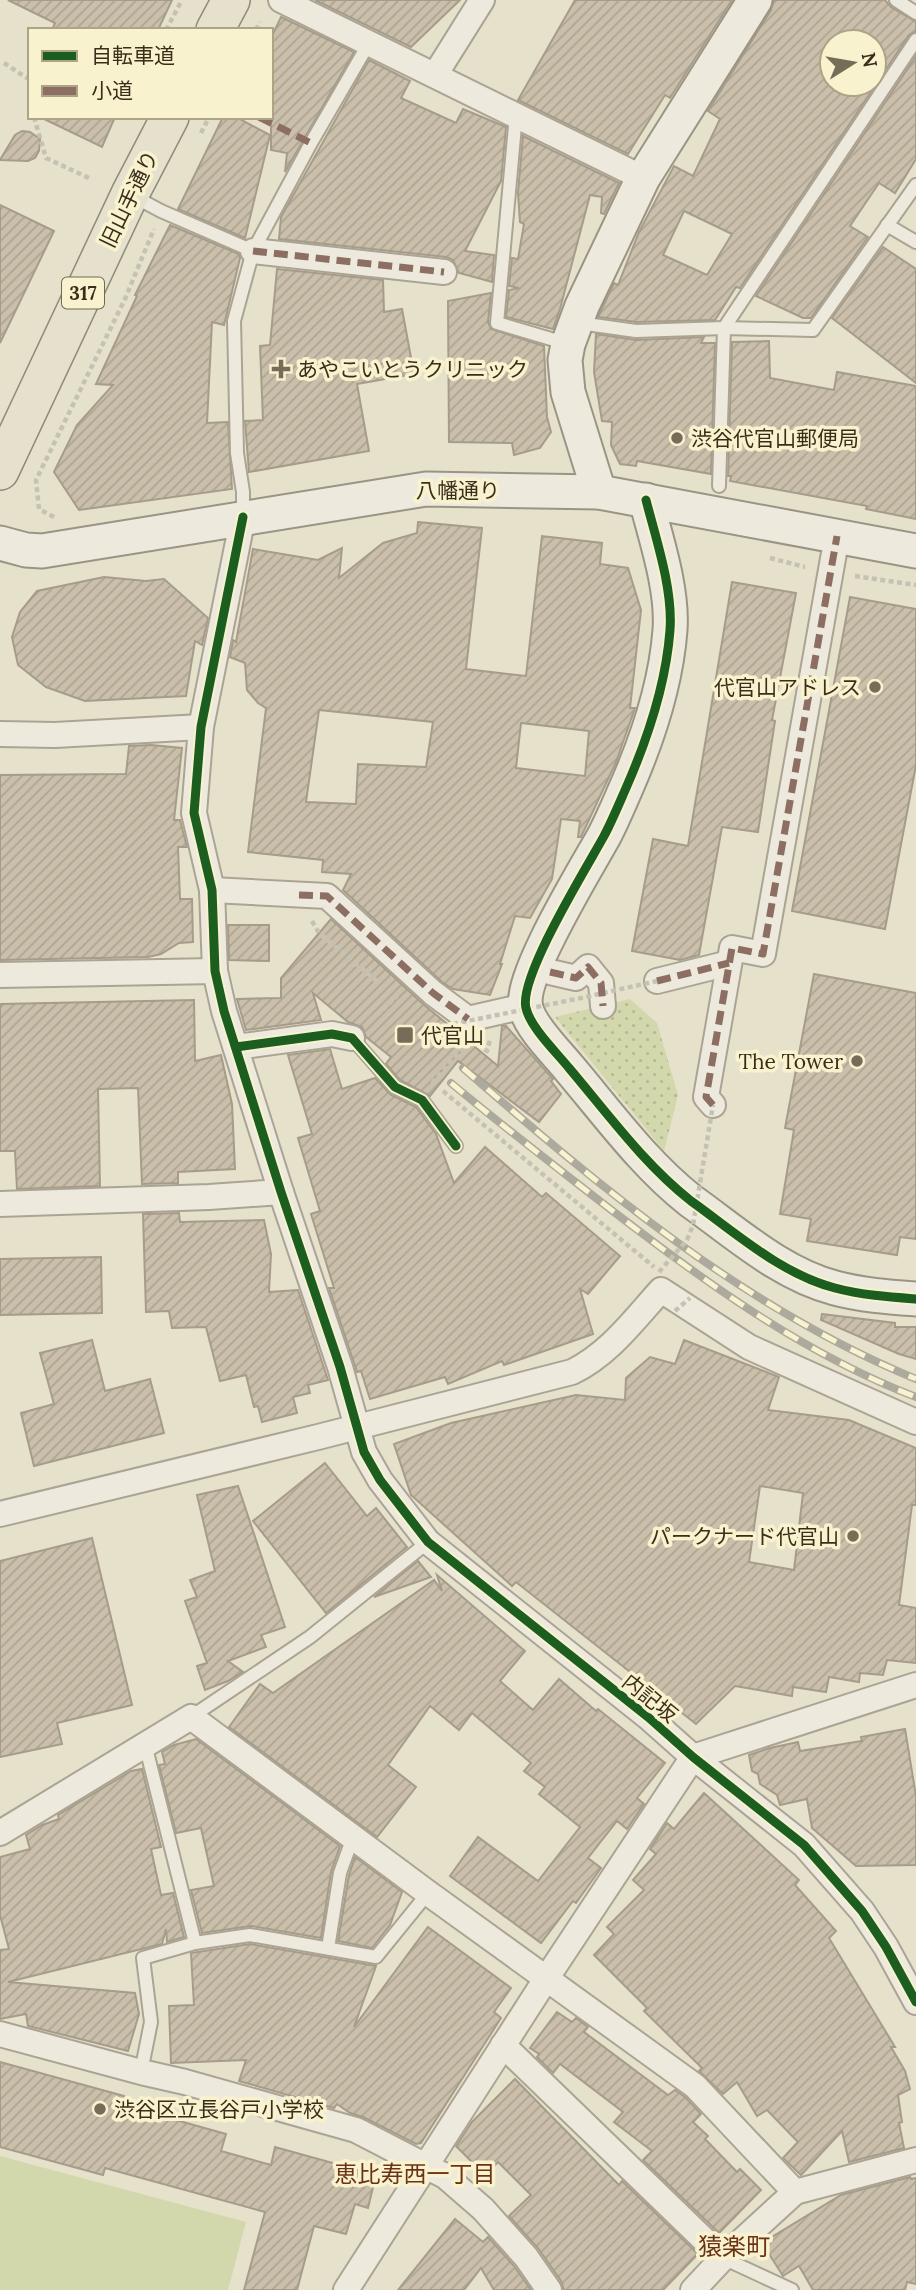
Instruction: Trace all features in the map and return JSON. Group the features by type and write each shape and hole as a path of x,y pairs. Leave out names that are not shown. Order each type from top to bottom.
{"main road":[{"path":"216,28 231,0"},
{"name":"旧山手通り","path":"0,471 146,202 169,119"}],"street":[{"path":"281,0 643,178"},
{"path":"436,75 482,0"},
{"path":"599,492 568,392 565,360 572,333 643,178 755,0"},
{"path":"253,251 444,272"},
{"name":"八幡通り","path":"0,543 42,551 426,489 599,492 916,551"},
{"path":"646,500 669,601 670,629 656,706 606,832 551,933 529,983 525,1006 537,1028 607,1113 648,1161 691,1202 787,1268 808,1278 836,1289 916,1299"},
{"name":"内記坂","path":"243,517 201,727 194,813 212,890 215,971 236,1047 340,1367 364,1452 380,1479 428,1542 804,1845 862,1911 886,1947 916,2002"},
{"path":"713,1105 706,1097 732,948 763,954 837,536"},
{"path":"0,734 55,735 201,727"},
{"path":"212,890 327,896 460,1021 525,1006"},
{"path":"657,981 729,962"},
{"path":"550,972 576,978 589,967 601,983 603,1006"},
{"path":"0,975 215,971"},
{"path":"236,1047 332,1034 352,1038"},
{"path":"0,1203 209,1197 281,1192"},
{"path":"0,1514 572,1372 592,1362 617,1340 660,1290 749,1347 916,1422"},
{"path":"346,2290 693,1757 916,1685"},
{"path":"0,1833 191,1717 695,2086 795,2192"},
{"path":"0,2034 356,2130 445,2176 483,2209 526,2257 549,2290"},
{"path":"503,2045 723,2258"},
{"path":"694,2290 723,2258 795,2192 916,2160"}],"lane":[{"path":"896,0 916,13"},
{"path":"719,486 724,328 916,40"},
{"path":"243,517 243,492 237,453 234,321 253,251 369,43"},
{"path":"516,115 497,323 572,333 724,328 813,330 916,185"},
{"path":"146,202 253,251"},
{"path":"887,225 916,242"},
{"path":"352,1038 395,1087 422,1100 456,1146"},
{"path":"191,1717 310,1637 428,1542"},
{"path":"145,1744 195,1943"},
{"path":"328,1948 340,1872 353,1837"},
{"path":"141,2072 151,2022 143,1958 195,1943 250,1935 376,1957 428,1893"},
{"path":"723,2258 792,2290"}],"path":[{"path":"167,28 182,0"},
{"path":"257,28 260,22"},
{"path":"4,63 28,79"},
{"path":"35,119 46,158 92,179"},
{"path":"60,520 39,509 36,480 125,299 146,202"},
{"path":"460,1021 657,981"},
{"path":"352,1038 405,988"},
{"path":"447,1044 458,1054 431,1084 670,1280"},
{"path":"659,1272 687,1240 693,1225 713,1105"},
{"path":"680,1289 699,1304"},
{"path":"675,1311 690,1298"}],"green space":[{"path":"630,999 657,1023 678,1095 664,1151 555,1017"},
{"path":"0,2156 246,2222 228,2290 0,2290"}],"building":[{"path":"8,0 172,0 159,28 53,28 55,23"},
{"path":"315,0 460,0 411,47"},
{"path":"575,0 732,0 670,98 665,95 628,154 518,100"},
{"path":"774,0 885,0 891,7 916,22 916,31 909,35 888,66 888,28 818,28 818,98 867,98 740,288 736,287 715,320 636,322 598,317 614,283 618,285 639,232 674,166 693,176 720,119 708,111 771,10","holes":["684,211 732,234 707,275 663,255"]},
{"path":"281,17 354,52 285,172 287,153 271,150 273,34"},
{"path":"916,56 916,159 895,193 879,183 850,226 868,237 811,318 803,318 756,296"},
{"path":"369,60 410,81 401,98 456,123 463,109 506,127 501,181 465,251 494,255 492,282 459,273 453,260 446,257 279,239 281,217"},
{"path":"44,119 114,119 102,147"},
{"path":"222,119 240,119 270,135 245,238 178,209"},
{"path":"22,131 30,132 40,139 35,158 28,161 0,160 15,135"},
{"path":"523,136 619,183 604,214 601,213 602,197 590,195 553,329 506,317 509,290 519,288 509,286 512,258 518,259 524,224 520,222 518,193"},
{"path":"0,205 54,231 0,343"},
{"path":"170,225 239,254 240,258 224,325 212,322 207,423 228,422 232,489 79,510 54,472 77,425 113,385 96,384 137,296 135,295"},
{"path":"883,247 916,269 916,383 832,318"},
{"path":"277,269 383,280 384,312 402,309 414,374 357,384 369,451 249,472 245,421 263,420 260,346 270,345"},
{"path":"491,293 488,322 491,329 544,346 547,417 551,432 540,448 514,455 512,443 449,442 448,301"},
{"path":"596,334 636,340 704,337 701,343 715,343 711,474 637,461 636,466 620,464 611,445 612,422 602,421 594,372"},
{"path":"769,341 770,378 834,390 837,372 916,386 916,519 866,509 867,506 730,481 732,342"},
{"path":"418,522 482,528 466,669 526,676 542,536 602,543 600,564 628,568 641,610 630,708 635,708 616,762 581,837 578,837 580,821 561,819 552,879 530,918 515,916 490,995 453,989 442,982 343,890 351,874 322,872 323,860 248,852 266,708 247,690 245,663 230,657 233,640 236,642 253,549 318,560 342,548 339,578 383,543 417,533","holes":["319,710 433,722 426,767 358,764 356,804 306,802","521,723 589,731 585,776 516,768"]},
{"path":"104,577 146,581 164,579 208,618 202,645 195,641 186,696 85,701 46,687 18,665 12,637 20,612 37,591"},
{"path":"732,582 796,593 772,720 775,721 758,832 722,827 699,955 680,960 632,951 653,839 688,846"},
{"name":"代官山アドレス","path":"850,597 916,609 916,765 885,929 792,911"},
{"path":"129,746 182,748 174,820 180,820 187,847 178,847 180,899 192,899 193,942 179,943 161,954 148,957 0,960 0,775 126,774"},
{"path":"331,919 423,1004 498,1066 502,1026 506,1026 553,1079 551,1081 561,1094 539,1122 458,1061 430,1096 400,1080 386,1064 391,1057 366,1037 362,1027 348,1022 313,993 321,1020 246,1030 237,999 281,998 281,978"},
{"path":"228,925 269,925 269,961 229,960"},
{"path":"814,974 916,993 916,1239 900,1237 897,1255 807,1241 811,1219 780,1214 794,1130 785,1128"},
{"path":"194,1000 195,1061 221,1055 232,1104 235,1169 178,1172 178,1183 142,1184 138,1088 98,1089 100,1186 17,1189 15,1151 0,1151 0,1004"},
{"path":"330,1049 342,1089 375,1078 391,1095 416,1107 436,1134 454,1183 485,1147 542,1197 546,1193 620,1256 588,1294 580,1289 593,1334 504,1365 502,1361 448,1384 445,1377 370,1399 361,1371 357,1372 329,1288 334,1288 311,1214 320,1211 298,1138 312,1134 288,1055"},
{"path":"179,1213 180,1222 264,1220 271,1254 269,1292 298,1290 328,1380 308,1385 310,1393 293,1397 297,1413 262,1422 258,1406 254,1407 246,1375 220,1381 206,1327 172,1328 169,1311 146,1312 143,1214"},
{"path":"101,1257 102,1313 0,1315 0,1259"},
{"path":"822,1314 895,1323 895,1327 916,1327 916,1359 821,1320"},
{"path":"92,1340 105,1391 150,1379 164,1433 34,1466 21,1413 54,1404 40,1353"},
{"path":"684,1340 779,1377 768,1410 849,1420 916,1448 916,1505 912,1505 899,1605 916,1608 916,1663 887,1660 883,1675 860,1673 859,1682 829,1677 826,1692 793,1687 792,1696 735,1686 696,1724 516,1582 512,1586 411,1495 394,1444 451,1423 576,1395 625,1400 626,1378 650,1357 675,1364","holes":["760,1486 803,1493 794,1570 749,1562"]},
{"path":"325,1463 367,1516 376,1508 407,1547 326,1613 253,1521"},
{"path":"238,1486 285,1627 261,1635 266,1647 228,1661 243,1672 205,1690 197,1666 207,1663 185,1601 197,1597 190,1580 215,1571 197,1495"},
{"path":"92,1538 132,1705 57,1723 62,1744 0,1757 0,1561"},
{"path":"418,1561 431,1577 374,1597"},
{"path":"437,1575 525,1651 500,1681 533,1710 559,1679 665,1763 637,1798 644,1804 627,1829 617,1821 588,1858 601,1868 576,1903 573,1901 541,1943 450,1876 478,1837 538,1881 580,1827 539,1794 545,1787 524,1771 531,1763 472,1713 459,1730 430,1706 388,1765 416,1787 377,1837 229,1727 260,1684 273,1693 434,1580 442,1591"},
{"path":"905,1729 916,1796 916,1865 856,1866 812,1828 807,1799 780,1805 777,1795 760,1784 758,1774 752,1771 749,1755 770,1748 798,1742 800,1751 862,1741 861,1737"},
{"path":"196,1739 340,1846 331,1872 321,1938 251,1926 202,1933 191,1890 214,1886 201,1828 176,1833 159,1765 165,1764 162,1752 174,1745"},
{"path":"142,1769 161,1847 151,1849 161,1895 173,1893 184,1937 167,1942 166,1929 162,1944 8,1982 135,1993 139,2014 128,2051 28,2026 26,2014 0,2019 0,1950 9,1949 0,1915 0,1857 30,1849 26,1835 59,1819 58,1815 131,1771"},
{"path":"704,1793 799,1880 795,1885 836,1931 829,1938 895,2047 891,2047 905,2071 910,2089 898,2095 902,2122 899,2123 904,2148 849,2162 842,2131 801,2175 783,2158 798,2142 767,2110 757,2116 737,2082 723,2094 699,2071 702,2068 644,2011 647,2008 594,1955 614,1934 607,1927 644,1890 633,1880 656,1854 650,1849 667,1823 674,1829"},
{"path":"355,1857 402,1892 390,1925 372,1948 338,1941 349,1875"},
{"path":"428,1927 511,1988 494,2012 501,2018 421,2143 416,2144 350,2113 337,2104 334,2108 239,2081 246,2060 171,2063 169,2006 194,2005 191,1953 250,1944 376,1966 354,2027"},
{"path":"557,2012 572,2022 576,2018 588,2027 584,2032 668,2095 675,2090 685,2097 701,2114 693,2122 708,2136 705,2139 737,2172 740,2169 761,2190 719,2233 643,2160 652,2151 614,2122 623,2112 560,2064 553,2073 537,2057 539,2054 530,2048"},
{"path":"0,2062 124,2096 122,2105 226,2134 221,2151 271,2165 275,2147 376,2175 368,2208 355,2204 346,2234 314,2226 297,2290 244,2290 265,2212 105,2168 103,2175 0,2147"},
{"path":"515,2079 619,2185 622,2181 698,2254 663,2290 564,2290 561,2281 538,2248 509,2216 531,2195 498,2162 485,2175 456,2146 472,2122"},
{"path":"910,2177 916,2178 916,2284 907,2282 905,2290 813,2290 799,2266 783,2276 762,2243 841,2195"},
{"path":"455,2219 483,2242 488,2237 531,2290 494,2290 481,2268 464,2290 398,2290"}],"railway":[{"path":"463,1068 568,1158 677,1242 792,1317 853,1350 916,1379"},
{"path":"451,1083 601,1202 713,1285 791,1336 832,1359 916,1397"}],"marked path":[{"path":"263,119 311,143"},
{"path":"253,251 444,272"},
{"path":"713,1105 706,1097 732,948 763,954 837,536"},
{"path":"299,895 327,896 433,993 468,1019"},
{"path":"657,981 729,963"},
{"path":"550,972 576,978 588,967 601,983 603,1006"}],"cycle path":[{"path":"646,500 669,598 670,630 665,670 642,750 604,836 556,922 532,973 526,993 526,1008 544,1040 627,1138 691,1201 778,1263 815,1282 855,1292 916,1299"},
{"path":"243,517 201,727 194,813 212,890 215,971 224,1011 340,1367 364,1452 380,1480 428,1542 804,1845 862,1911 886,1947 916,2002"},
{"path":"236,1047 332,1034 352,1038 395,1087 422,1100 456,1146"}],"place":[{"name":"あやこいとうクリニック","path":"281,369"},
{"name":"渋谷代官山郵便局","path":"677,438"},
{"name":"代官山アドレス","path":"875,687"},
{"name":"代官山","path":"405,1035"},
{"name":"The Tower","path":"857,1061"},
{"name":"パークナード代官山","path":"853,1536"},
{"name":"渋谷区立長谷戸小学校","path":"100,2109"}],"district":[{"name":"恵比寿西一丁目","path":"415,2173"},
{"name":"猿楽町","path":"734,2246"}]}
